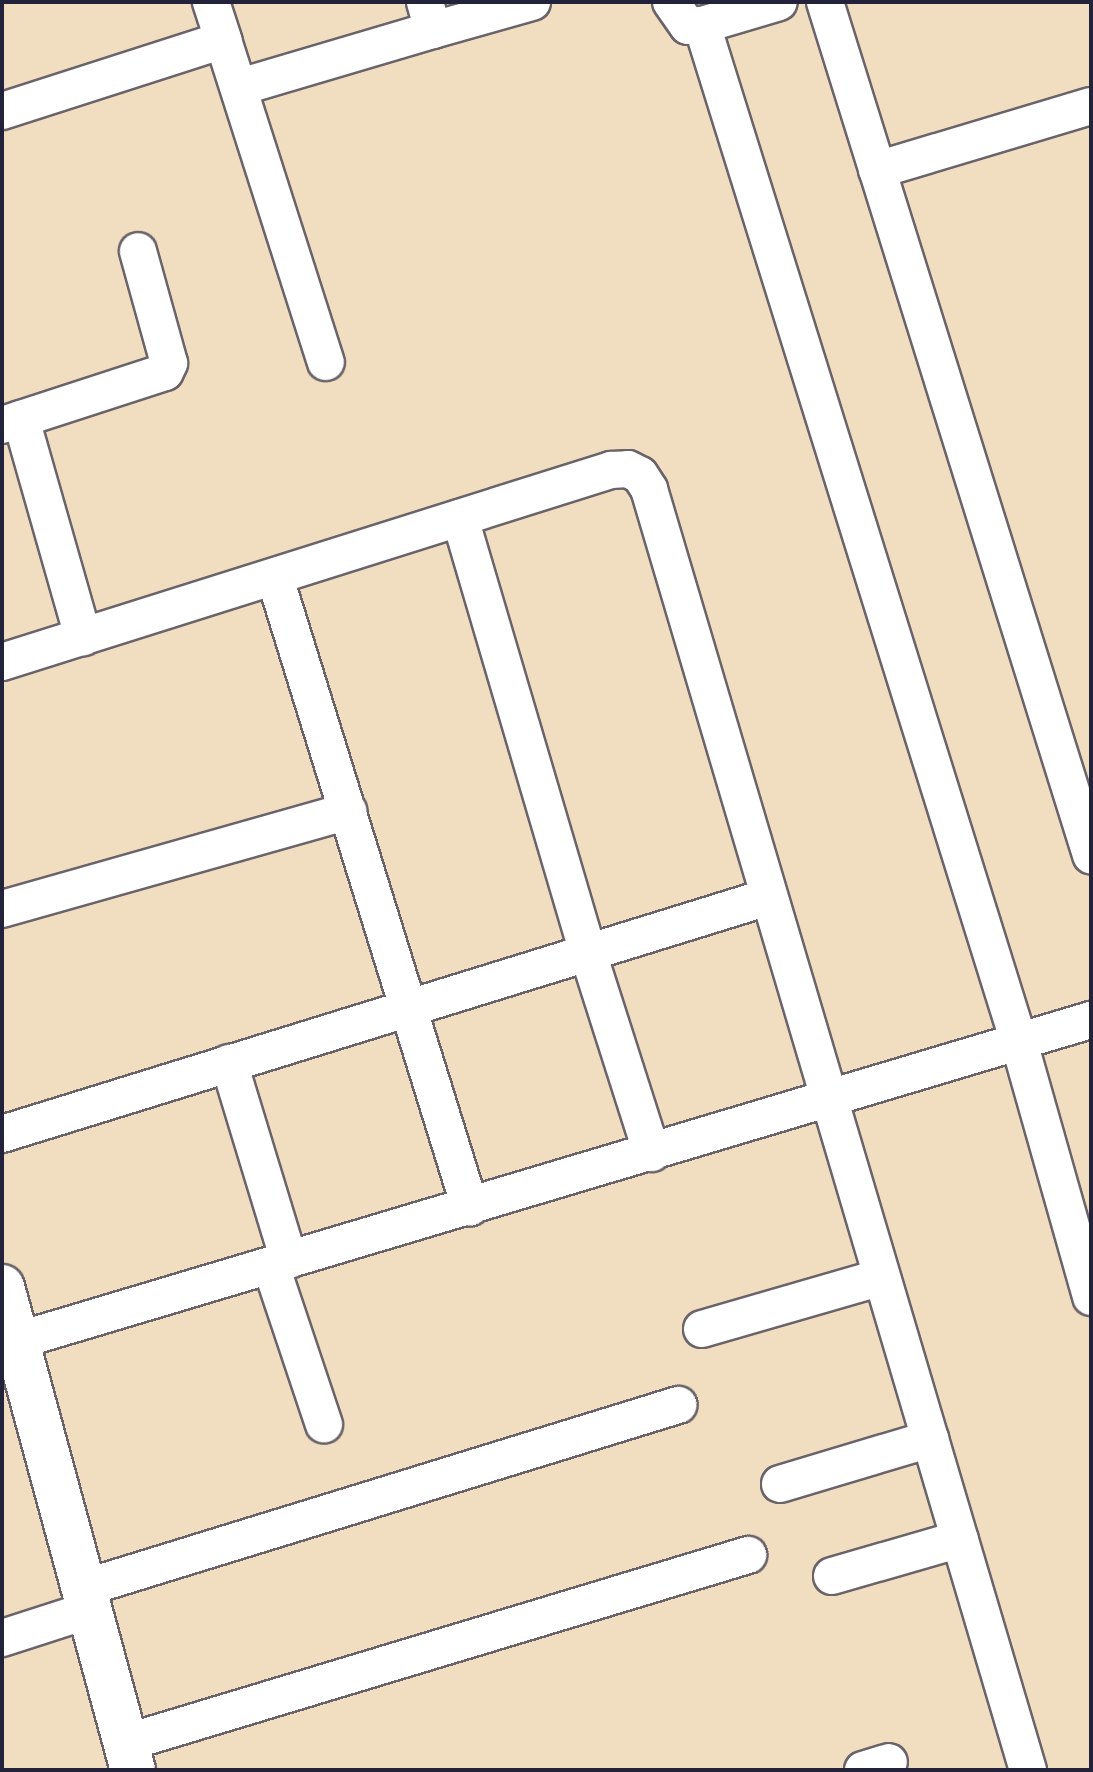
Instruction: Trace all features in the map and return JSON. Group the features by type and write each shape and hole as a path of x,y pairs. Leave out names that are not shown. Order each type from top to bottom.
{"street":[{"path":"211,2 326,362"},
{"path":"240,87 429,16 532,2"},
{"path":"671,2 688,26 702,25 779,2"},
{"path":"825,2 1091,855"},
{"path":"702,25 1019,1042 1091,1297"},
{"path":"2,111 223,40"},
{"path":"877,170 1091,106"},
{"path":"83,637 12,422 165,372 169,363 138,251"},
{"path":"2,662 611,470 628,469 640,475 649,489 1028,1770"},
{"path":"460,518 588,953 652,1153"},
{"path":"275,578 470,1207"},
{"path":"2,909 348,811"},
{"path":"2,1134 768,897"},
{"path":"13,1358 280,1263 1091,1020"},
{"path":"229,1063 324,1424"},
{"path":"702,1329 882,1277"},
{"path":"2,1287 13,1358 87,1599 129,1756 748,1555"},
{"path":"2,1638 87,1599 678,1405"},
{"path":"780,1484 930,1439"},
{"path":"832,1576 960,1539"}]}
